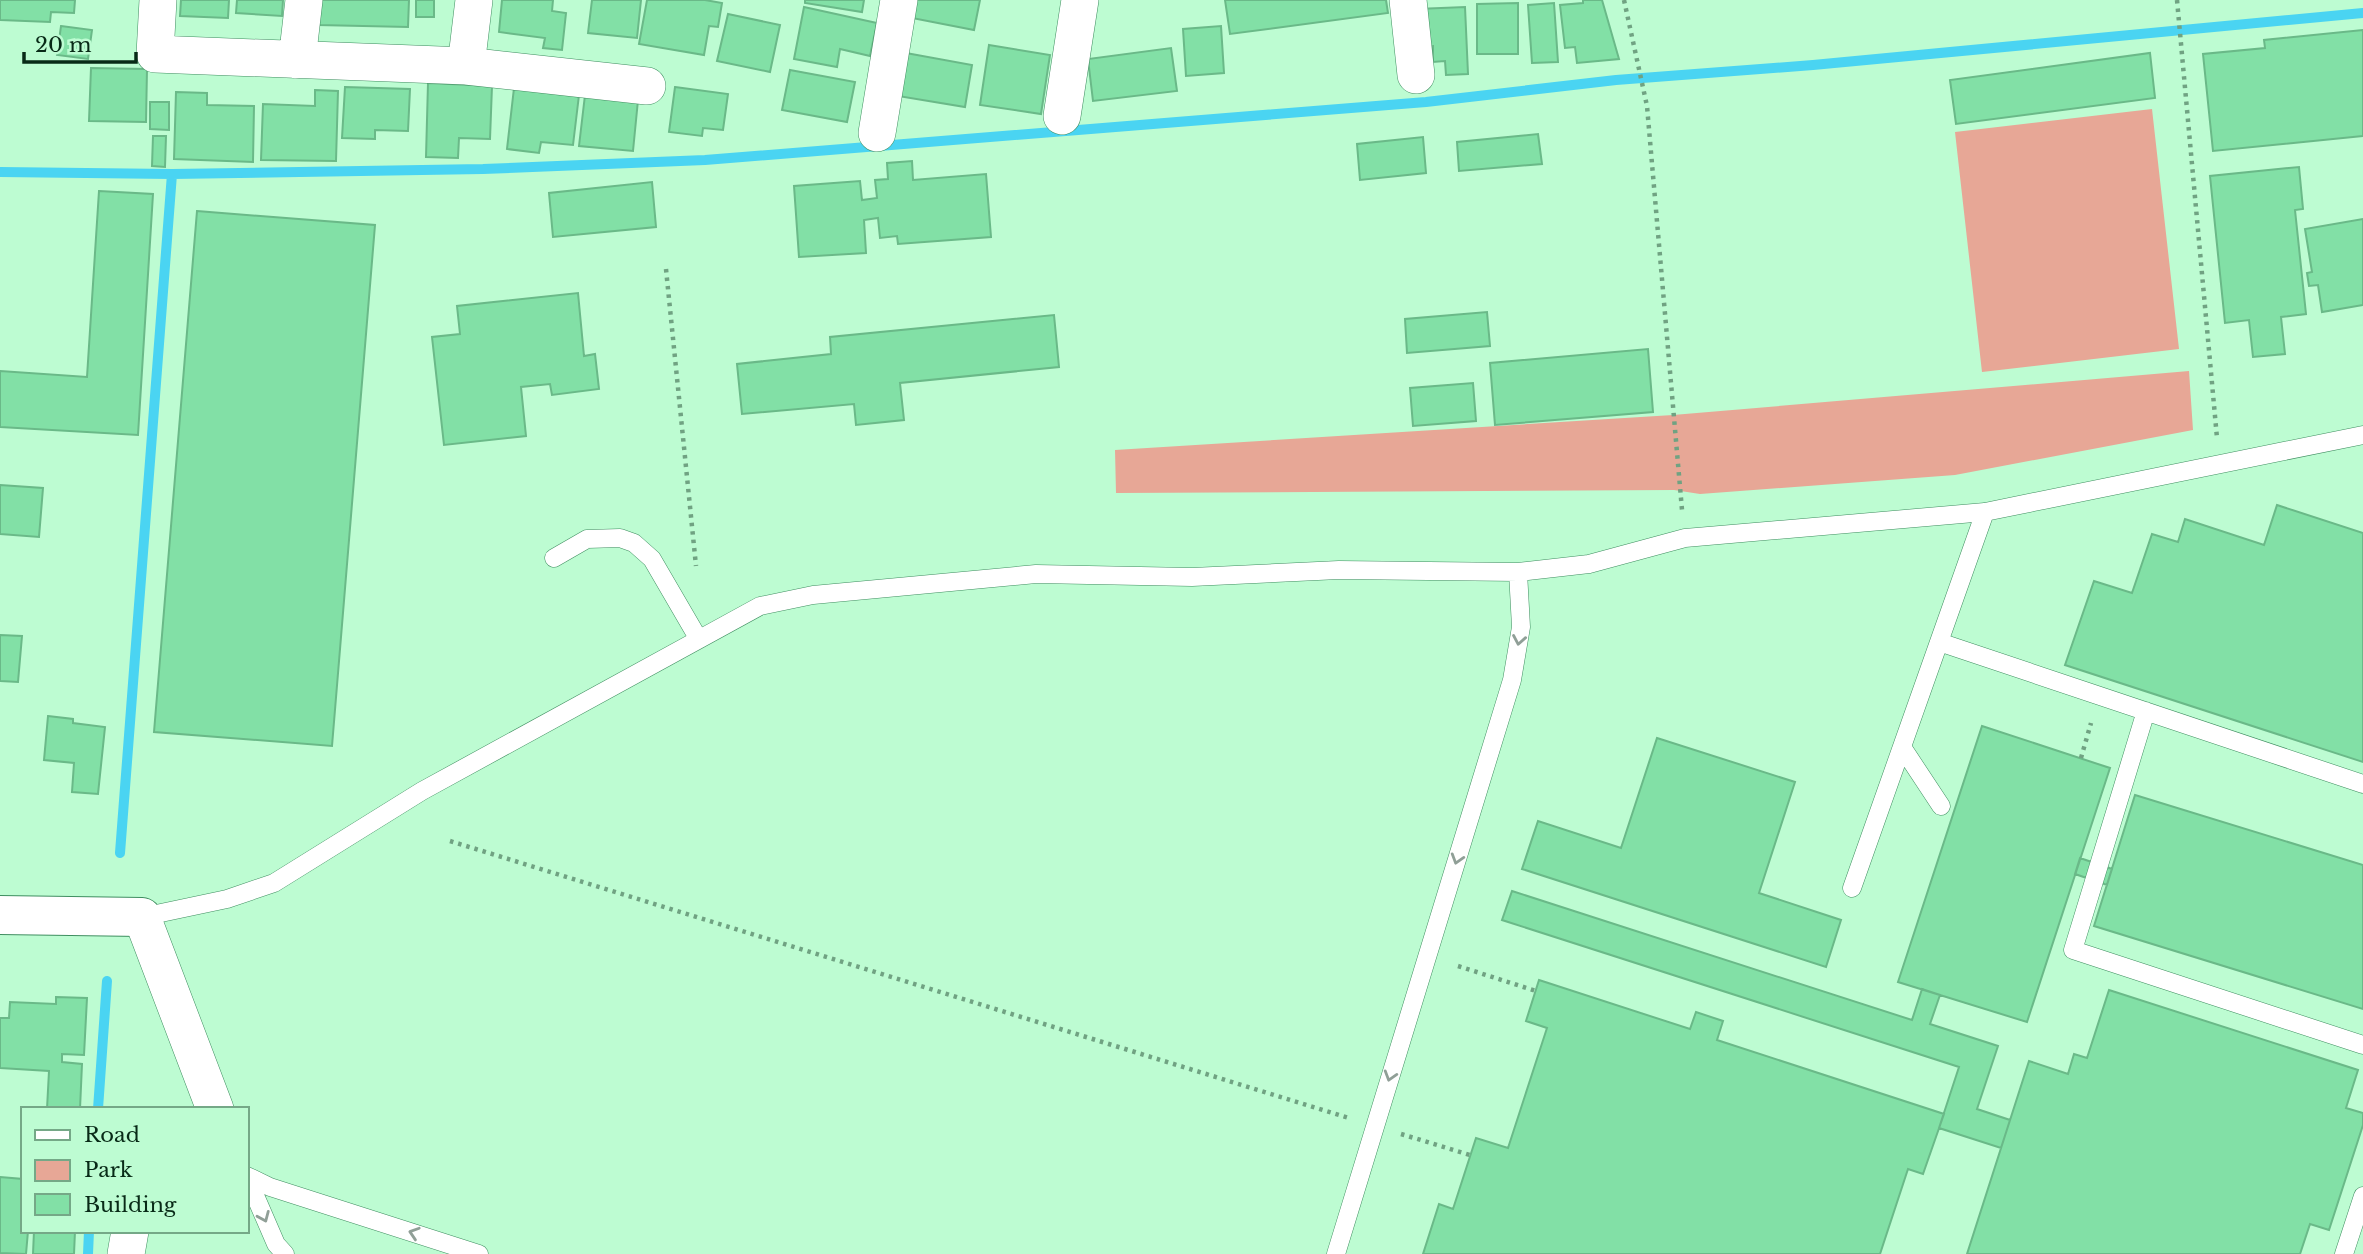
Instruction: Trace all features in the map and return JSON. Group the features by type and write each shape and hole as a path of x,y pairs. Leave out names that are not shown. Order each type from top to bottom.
{"street":[{"path":"158,0 155,54 466,65 647,86"},
{"path":"297,60 304,0"},
{"path":"466,65 474,0"},
{"path":"877,133 899,0"},
{"path":"1062,116 1080,0"},
{"path":"1408,0 1416,75"},
{"path":"0,915 142,916 214,1107"},
{"path":"126,1254 130,1233"}],"lane":[{"path":"142,916 227,899 274,883 422,791 760,606 813,595 1036,574 1192,577 1339,570 1518,572 1589,564 1685,538 1985,512 2363,435"},
{"path":"1852,888 1985,512"},
{"path":"554,558 587,540 620,538 634,543 652,559 698,638"},
{"path":"1336,1254 1512,680 1521,627 1518,572"},
{"path":"1939,642 2363,784"},
{"path":"2146,711 2073,950 2363,1045"},
{"path":"1902,747 1941,806"},
{"path":"248,1177 270,1188 479,1254"},
{"path":"248,1179 276,1244 285,1254"},
{"path":"2344,1254 2363,1196"}],"path":[{"path":"1624,0 1647,106 1685,538"},
{"path":"2176,0 2219,464"},
{"path":"666,269 696,566"},
{"path":"2081,758 2099,695"},
{"path":"450,841 1350,1119"},
{"path":"1458,966 1535,991"},
{"path":"1390,1131 1470,1155"}],"green space":[{"path":"2152,109 2179,349 1982,372 1955,132"},
{"path":"2189,371 2193,430 1955,475 1700,494 1674,490 1116,493 1115,450 1673,415"}],"building":[{"path":"0,0 75,0 74,13 51,12 50,22 0,20"},
{"path":"181,0 229,0 228,18 180,16"},
{"path":"237,0 283,0 282,16 236,13"},
{"path":"319,0 409,0 408,27 318,25"},
{"path":"416,0 434,0 434,17 416,17"},
{"path":"502,0 553,0 552,11 566,13 562,50 543,48 545,38 499,32"},
{"path":"592,0 641,0 637,38 588,33"},
{"path":"647,0 705,0 722,3 718,27 709,26 704,55 639,44"},
{"path":"805,0 864,0 862,12 805,3"},
{"path":"915,0 980,0 974,30 912,18"},
{"path":"1225,0 1386,0 1388,13 1230,34"},
{"path":"1583,0 1602,0 1619,59 1577,63 1575,47 1565,48 1560,5 1583,3"},
{"path":"1518,3 1518,54 1477,54 1477,4"},
{"path":"1554,3 1558,62 1532,63 1528,5"},
{"path":"804,7 877,23 870,56 840,49 837,67 794,59"},
{"path":"1465,7 1468,74 1446,75 1445,61 1433,62 1433,46 1419,47 1417,9"},
{"path":"728,14 780,25 770,72 717,61"},
{"path":"61,26 92,30 88,59 57,55"},
{"path":"1221,26 1224,73 1186,76 1183,29"},
{"path":"2363,30 2363,136 2213,151 2203,54 2265,48 2264,40"},
{"path":"989,45 1050,55 1041,114 980,105"},
{"path":"1171,48 1177,91 1093,101 1088,59"},
{"path":"906,53 972,65 965,107 898,96"},
{"path":"2150,53 2155,98 1956,124 1950,80"},
{"path":"91,68 147,69 146,122 89,121"},
{"path":"790,70 855,82 847,122 782,110"},
{"path":"428,83 492,86 490,139 459,138 458,158 426,157"},
{"path":"345,87 410,89 408,131 375,130 375,139 342,138"},
{"path":"675,87 728,94 723,130 703,128 702,136 669,132"},
{"path":"514,88 579,95 573,145 541,142 539,153 507,149"},
{"path":"315,90 338,91 336,161 261,160 263,104 315,106"},
{"path":"176,92 207,93 207,105 254,106 253,162 174,159"},
{"path":"585,95 638,100 633,151 579,146"},
{"path":"150,102 169,102 169,130 150,129"},
{"path":"1538,134 1542,164 1459,171 1457,142"},
{"path":"153,136 166,136 165,167 152,166"},
{"path":"1423,137 1426,173 1360,180 1357,144"},
{"path":"912,161 913,180 986,174 991,237 898,244 897,236 880,238 878,218 864,220 866,253 799,257 794,186 860,181 862,200 877,198 875,180 888,179 887,163"},
{"path":"2299,167 2303,209 2295,210 2306,314 2281,317 2285,354 2253,357 2249,320 2225,323 2210,176"},
{"path":"652,182 656,227 553,237 549,193"},
{"path":"99,191 153,194 138,435 0,427 0,371 87,377"},
{"path":"197,211 375,225 332,746 154,732"},
{"path":"2363,219 2363,305 2322,312 2318,285 2309,286 2307,273 2312,272 2305,229"},
{"path":"578,293 584,356 595,354 599,389 552,395 550,384 521,387 526,436 444,445 432,337 460,334 457,306"},
{"path":"1487,312 1490,346 1407,353 1405,319"},
{"path":"1054,315 1059,367 900,383 904,420 856,425 854,404 742,414 737,364 831,354 830,337"},
{"path":"1648,349 1653,412 1495,425 1490,363"},
{"path":"1473,383 1476,421 1413,426 1410,388"},
{"path":"0,485 43,488 39,537 0,534"},
{"path":"2277,505 2363,533 2363,762 2065,665 2094,581 2132,593 2152,534 2178,542 2185,519 2264,545"},
{"path":"0,635 22,636 18,682 0,681"},
{"path":"48,716 73,719 73,723 105,727 98,794 72,792 74,763 44,760"},
{"path":"1982,726 2110,768 2027,1022 1898,982"},
{"path":"1657,738 1795,782 1759,893 1841,920 1826,967 1522,869 1538,821 1621,848"},
{"path":"2135,795 2363,865 2363,1009 2094,926"},
{"path":"2080,858 2112,869 2107,885 2075,874"},
{"path":"1512,891 1912,1020 1922,989 1940,995 1930,1024 1998,1046 1977,1109 2010,1120 2001,1148 1939,1128 1959,1067 1502,920"},
{"path":"1539,980 1690,1029 1696,1012 1723,1021 1717,1040 1944,1114 1923,1174 1908,1169 1880,1254 1423,1254 1439,1204 1453,1209 1476,1138 1508,1148 1547,1028 1526,1021"},
{"path":"2109,990 2358,1070 2346,1108 2363,1113 2363,1125 2329,1230 2310,1224 2300,1254 1967,1254 2029,1061 2068,1074 2074,1054 2087,1058"},
{"path":"56,997 87,998 84,1055 62,1054 62,1062 82,1064 80,1107 47,1107 49,1071 0,1068 0,1018 9,1018 10,1002 56,1004"},
{"path":"0,1177 21,1179 21,1233 28,1233 26,1254 0,1253"},
{"path":"34,1233 75,1233 74,1254 33,1254"}],"waterway":[{"path":"120,853 172,174 483,169 705,160 1426,102 1616,80 1813,65 2363,13"},
{"path":"0,172 172,174"},
{"path":"98,1107 107,981"},
{"path":"88,1254 89,1233"}]}
